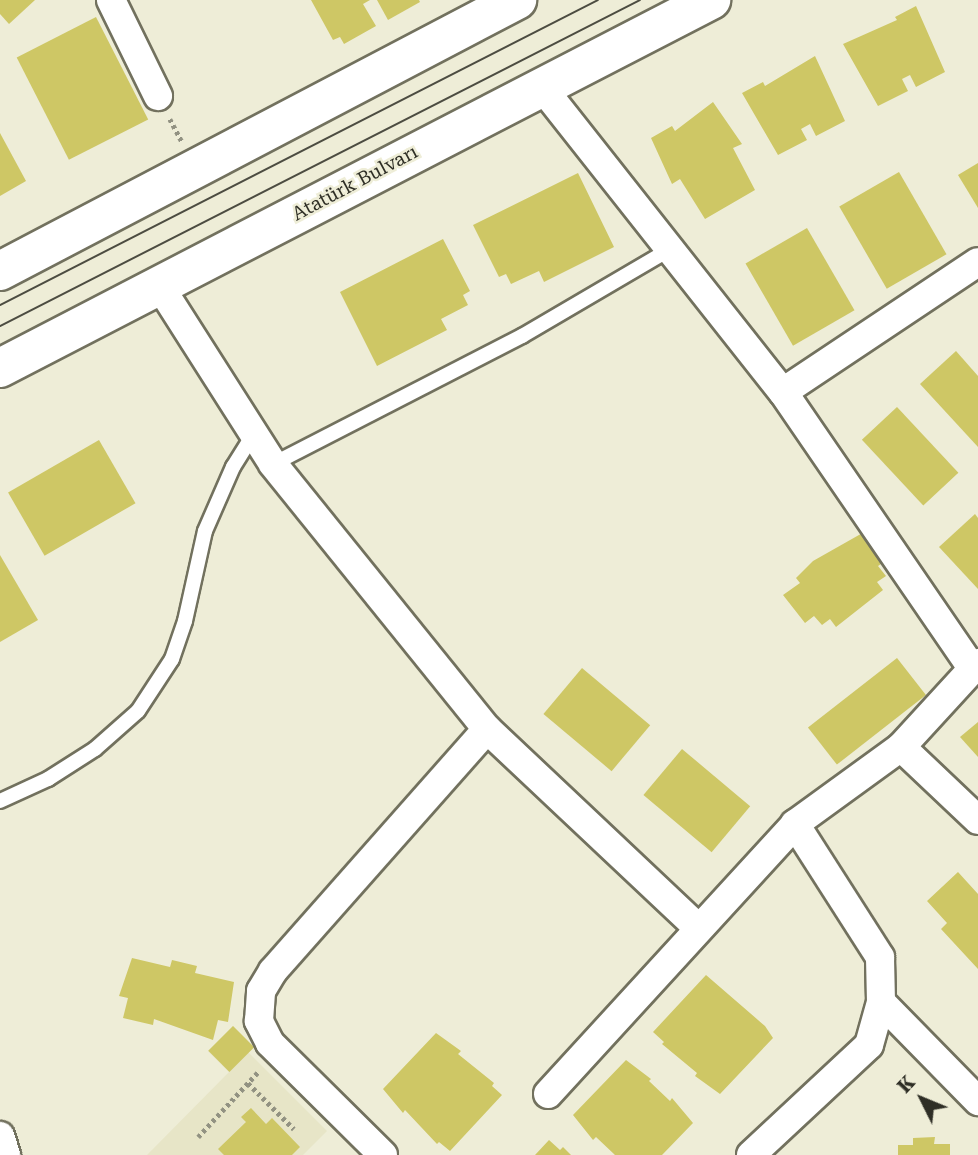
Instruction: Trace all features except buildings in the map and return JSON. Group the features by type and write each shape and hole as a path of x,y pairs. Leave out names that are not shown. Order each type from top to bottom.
{"main road":[{"path":"0,271 517,0"},
{"name":"Atatürk Bulvarı","path":"0,368 711,0"}],"street":[{"path":"111,0 158,96"},
{"path":"541,86 783,392 975,665 901,747 795,824 548,1094"},
{"path":"783,392 978,262"},
{"path":"159,285 273,464 487,729 698,928"},
{"path":"383,1155 279,1052 259,1021 258,1006 265,980 487,729"},
{"path":"901,747 978,820"},
{"path":"751,1155 869,1045 881,1002 880,957 795,824"},
{"path":"881,1002 978,1101"},
{"path":"0,1136 6,1155"}],"lane":[{"path":"273,464 522,337 670,249"},
{"path":"0,801 95,749 138,711 172,659 185,621 205,531 233,467 254,434"}],"path":[{"path":"158,96 196,169"},
{"path":"198,1136 279,1052"},
{"path":"248,1083 294,1129"}],"shaded area":[{"path":"233,1026 254,1047 248,1052 327,1131 303,1155 147,1155 229,1072 208,1051"}],"tram line":[{"path":"0,305 598,0"},
{"path":"0,326 640,0"}]}
